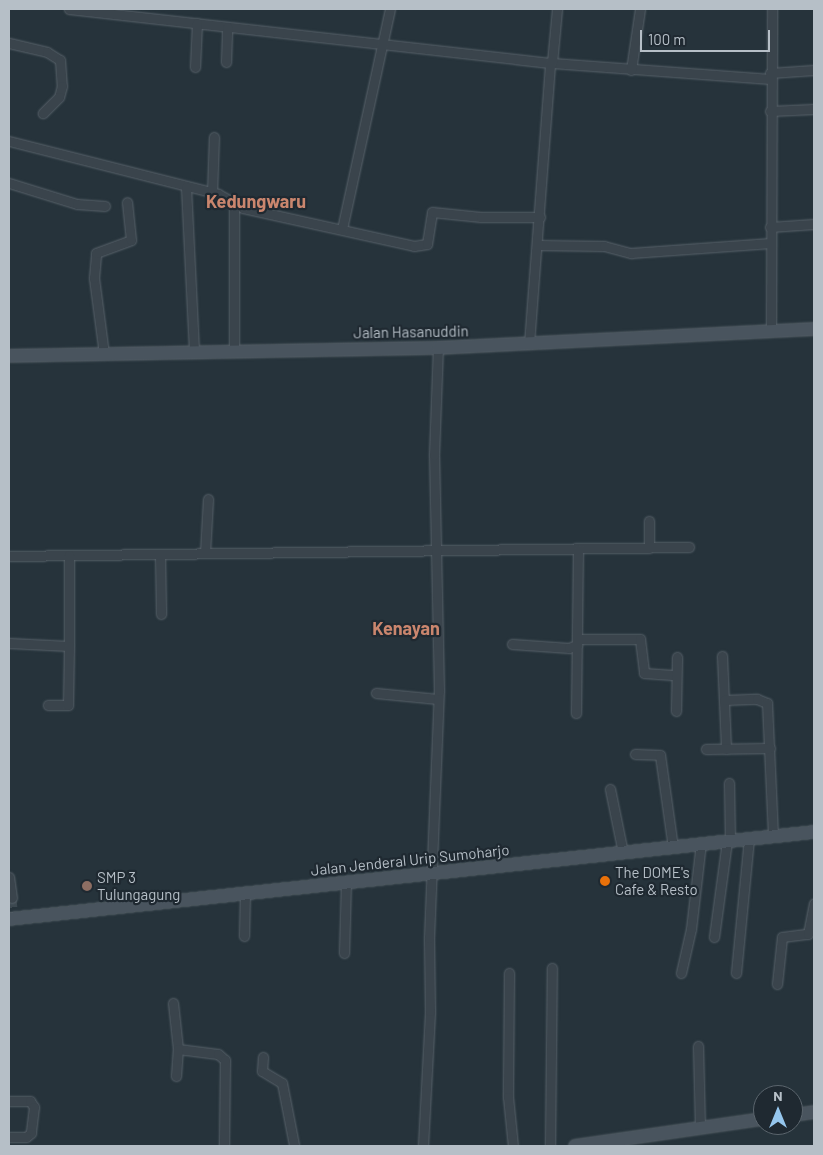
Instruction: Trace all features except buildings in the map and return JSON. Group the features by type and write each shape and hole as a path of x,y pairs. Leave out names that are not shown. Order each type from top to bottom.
{"street":[{"path":"70,9 382,45 631,70 770,76 814,70"},
{"path":"342,230 390,9"},
{"path":"529,344 551,62 557,9"},
{"path":"631,70 640,9"},
{"path":"771,332 770,76 772,9"},
{"path":"195,66 197,24"},
{"path":"226,62 228,27"},
{"path":"9,43 47,52 60,60 62,86 59,97 43,113"},
{"path":"770,111 814,108"},
{"path":"212,193 214,137"},
{"path":"9,141 186,190 212,193 234,204 414,246 428,244 432,212 481,217 540,217"},
{"path":"9,184 77,204 105,206"},
{"path":"186,190 194,352"},
{"path":"104,354 94,278 96,253 131,240 127,202"},
{"path":"234,204 234,352"},
{"path":"770,227 814,224"},
{"path":"537,245 604,246 631,252 771,243"},
{"name":"Jalan Hasanuddin","path":"9,356 438,348 814,329"},
{"path":"423,1146 430,1011 432,874 438,699 436,550 438,348"},
{"path":"205,553 208,499"},
{"path":"649,521 649,548"},
{"path":"9,556 689,547"},
{"path":"576,713 578,549"},
{"path":"160,554 161,614"},
{"path":"48,705 68,705 69,556"},
{"path":"512,644 569,648 577,642 640,639 643,642 644,673 676,675"},
{"path":"9,643 68,646"},
{"path":"722,656 726,749"},
{"path":"676,657 676,711"},
{"path":"376,693 438,699"},
{"path":"724,700 757,699 767,704 773,836"},
{"path":"706,749 770,748"},
{"path":"635,754 660,755 673,847"},
{"path":"714,937 728,841 730,783"},
{"path":"610,789 623,853"},
{"name":"Jalan Jenderal Urip Sumoharjo","path":"9,919 814,832"},
{"path":"736,973 749,839"},
{"path":"681,973 691,929 701,843"},
{"path":"9,877 12,898"},
{"path":"344,953 346,883"},
{"path":"244,936 246,893"},
{"path":"777,984 782,937 808,934 814,904"},
{"path":"550,1146 552,968"},
{"path":"509,973 508,1097 513,1146"},
{"path":"173,1003 178,1049 176,1076"},
{"path":"698,1046 700,1128"},
{"path":"178,1049 218,1054 226,1060 224,1146"},
{"path":"263,1057 262,1071 282,1082 294,1145"},
{"path":"9,1101 30,1101 34,1107 31,1133 26,1137 9,1137"},
{"path":"575,1146 753,1120"}],"tunnel":[{"path":"12,898 14,919"}],"place":[{"name":"The DOME's Cafe & Resto","path":"605,881"},
{"name":"SMP 3 Tulungagung","path":"87,886"}],"district":[{"name":"Kedungwaru","path":"256,201"},
{"name":"Kenayan","path":"406,628"}]}
